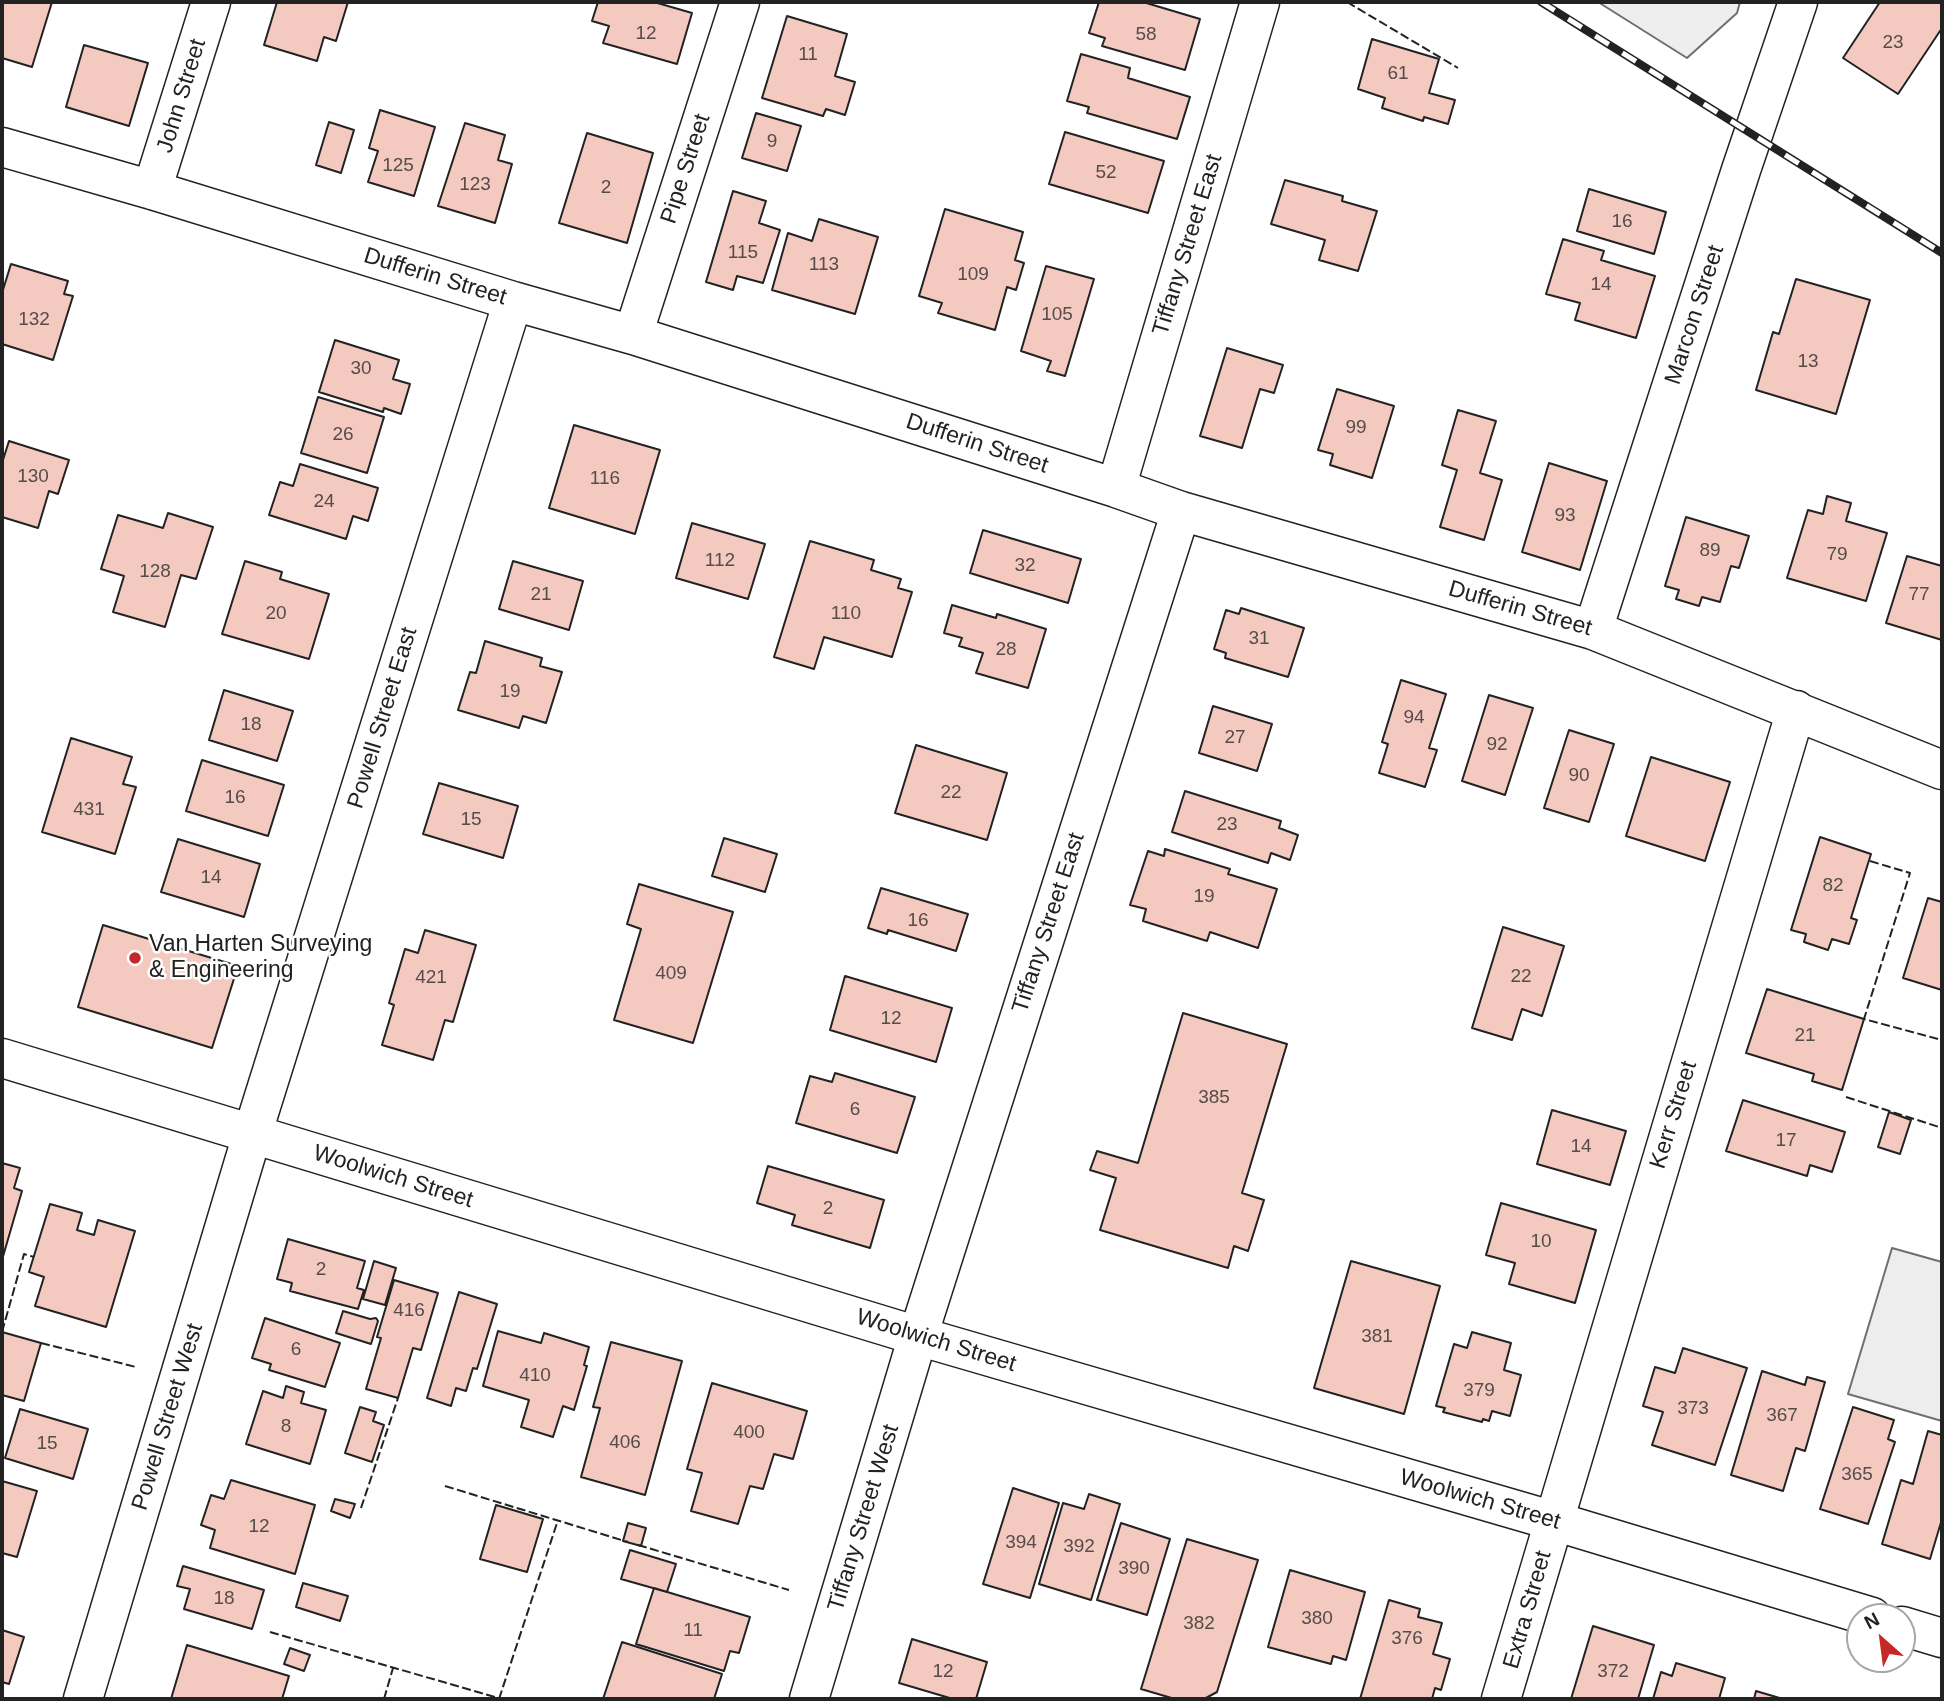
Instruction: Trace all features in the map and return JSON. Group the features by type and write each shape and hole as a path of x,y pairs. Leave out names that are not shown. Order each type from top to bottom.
{"street":[{"name":"John Street","path":"152,190 211,2"},
{"name":"Pipe Street","path":"632,335 740,2"},
{"name":"Tiffany Street East","path":"1116,488 1260,2"},
{"name":"Marcon Street","path":"1594,630 1741,170 1798,2"},
{"name":"Dufferin Street","path":"2,147 632,335 1181,511 1594,630 1942,770"},
{"name":"Powell Street East","path":"252,1135 513,301"},
{"name":"Tiffany Street East","path":"918,1336 1181,511"},
{"name":"Kerr Street","path":"1554,1521 1796,710"},
{"name":"Woolwich Street","path":"2,1058 918,1336 1554,1521 1846,1609"},
{"name":"Powell Street West","path":"83,1699 252,1135"},
{"name":"Tiffany Street West","path":"809,1699 918,1336"},
{"name":"Extra Street","path":"1501,1699 1554,1521"},
{"path":"1916,1630 1942,1638"}],"shaded area":[{"path":"1598,2 1740,2 1737,13 1687,58"},
{"path":"1892,1248 1942,1262 1942,1421 1848,1394"}],"building":[{"path":"2,2 52,2 32,67 2,58"},
{"path":"277,2 348,2 336,41 324,37 317,61 264,45"},
{"path":"598,2 654,2 692,13 677,64 603,43 609,26 592,21"},
{"path":"1099,2 1143,2 1200,19 1185,70 1102,46 1105,38 1089,33"},
{"path":"1880,2 1942,2 1942,28 1898,94 1843,58"},
{"path":"787,16 847,34 835,76 855,82 845,115 826,109 823,116 762,98"},
{"path":"1372,39 1439,59 1429,93 1455,100 1448,124 1424,117 1423,121 1382,108 1385,98 1358,89"},
{"path":"84,45 148,63 129,126 66,107"},
{"path":"1081,54 1130,68 1128,78 1190,97 1177,139 1087,113 1089,107 1067,101"},
{"path":"380,110 435,127 414,196 368,182 378,151 369,148"},
{"path":"756,113 801,126 787,171 742,158"},
{"path":"329,122 354,130 341,173 316,165"},
{"path":"465,123 505,135 498,160 512,164 495,223 438,206"},
{"path":"1065,132 1164,161 1148,213 1049,184"},
{"path":"587,133 653,153 627,243 559,223"},
{"path":"1285,180 1343,196 1342,201 1377,211 1358,271 1319,260 1325,240 1271,224"},
{"path":"1589,189 1666,212 1654,254 1577,231"},
{"path":"733,191 766,201 759,223 780,230 763,283 737,276 733,290 706,282"},
{"path":"945,209 1023,232 1015,260 1024,263 1016,290 1007,287 995,330 938,313 942,303 919,296"},
{"path":"819,219 878,237 855,314 772,290 788,233 812,241"},
{"path":"1563,239 1604,251 1601,260 1655,276 1636,338 1575,320 1580,303 1546,294"},
{"path":"11,264 68,281 64,294 73,296 53,360 2,344 2,293"},
{"path":"1046,266 1094,279 1065,376 1047,371 1051,361 1021,351"},
{"path":"1796,279 1870,300 1836,414 1756,390 1773,332 1779,334"},
{"path":"335,340 399,360 393,379 410,384 401,414 384,408 383,412 319,392"},
{"path":"1227,348 1283,365 1274,393 1260,389 1242,448 1200,436"},
{"path":"1337,389 1394,406 1372,478 1330,465 1333,454 1318,450"},
{"path":"318,397 384,417 367,473 301,453"},
{"path":"1458,410 1496,421 1480,473 1502,480 1484,540 1440,527 1457,470 1442,465"},
{"path":"574,425 660,450 635,534 549,508"},
{"path":"9,441 69,460 58,494 49,491 38,528 2,517 2,463"},
{"path":"1549,463 1607,481 1580,570 1522,552"},
{"path":"300,464 378,488 368,521 353,516 346,539 269,515 280,482 293,486"},
{"path":"1827,496 1851,503 1846,521 1887,533 1866,601 1787,578 1808,510 1823,514"},
{"path":"168,513 213,527 196,579 181,575 165,627 113,612 124,576 101,569 118,515 163,528"},
{"path":"1686,517 1749,536 1739,568 1731,566 1720,602 1702,597 1699,606 1676,599 1679,590 1665,586"},
{"path":"692,523 765,544 748,599 676,578"},
{"path":"983,530 1081,559 1068,603 970,573"},
{"path":"810,541 874,560 871,570 901,579 898,588 912,592 892,657 824,637 814,669 774,657"},
{"path":"1907,556 1942,566 1942,640 1886,623"},
{"path":"245,561 282,572 280,579 329,594 309,659 222,634"},
{"path":"513,561 583,581 569,630 499,609"},
{"path":"952,605 996,618 997,614 1046,629 1028,688 976,673 983,653 959,646 962,638 944,633"},
{"path":"1241,608 1304,628 1288,677 1225,658 1226,653 1214,649 1226,610 1239,614"},
{"path":"485,641 542,658 540,666 562,672 546,723 523,716 519,728 458,710 470,672 476,673"},
{"path":"1401,680 1446,694 1429,748 1437,750 1425,787 1379,773 1388,744 1382,742"},
{"path":"224,690 293,711 277,761 209,740"},
{"path":"1489,695 1533,708 1505,795 1462,781"},
{"path":"1213,706 1272,724 1257,771 1199,753"},
{"path":"1569,730 1614,744 1589,822 1544,808"},
{"path":"71,738 132,757 123,784 136,787 115,854 42,832"},
{"path":"916,745 1007,773 987,840 895,813"},
{"path":"1651,757 1730,782 1705,861 1626,836"},
{"path":"202,760 284,785 268,836 186,811"},
{"path":"439,783 518,806 503,858 423,834"},
{"path":"1185,791 1281,821 1279,828 1298,835 1290,860 1271,853 1268,863 1172,832"},
{"path":"1820,837 1871,854 1851,918 1857,920 1849,944 1832,939 1828,950 1804,942 1806,934 1791,930"},
{"path":"724,838 777,854 765,892 712,876"},
{"path":"178,839 260,864 244,917 161,892"},
{"path":"1165,849 1230,869 1228,874 1277,889 1258,948 1210,932 1207,941 1143,921 1146,909 1130,905 1148,851 1164,856"},
{"path":"639,884 733,912 693,1043 614,1020 641,929 627,924"},
{"path":"881,888 968,914 956,951 888,930 887,934 868,928"},
{"path":"1928,898 1942,902 1942,990 1903,978"},
{"path":"103,925 238,966 212,1048 78,1007"},
{"path":"1503,927 1564,946 1542,1016 1522,1009 1512,1040 1472,1028"},
{"path":"425,930 476,945 453,1022 445,1020 433,1060 382,1045 394,1005 389,1003 405,949 418,953"},
{"path":"845,976 952,1008 936,1062 830,1030"},
{"path":"1767,989 1864,1019 1842,1090 1812,1081 1814,1074 1746,1053"},
{"path":"1183,1013 1287,1044 1242,1193 1264,1200 1248,1251 1234,1246 1228,1268 1100,1230 1116,1178 1090,1170 1097,1151 1138,1163"},
{"path":"835,1073 915,1097 897,1153 796,1123 810,1076 832,1082"},
{"path":"1743,1100 1845,1132 1832,1172 1810,1165 1807,1176 1726,1151"},
{"path":"1552,1110 1626,1131 1610,1185 1537,1164"},
{"path":"1889,1112 1911,1120 1900,1154 1878,1147"},
{"path":"2,1163 20,1168 14,1188 22,1191 2,1260"},
{"path":"768,1166 884,1200 870,1248 792,1225 795,1215 757,1203"},
{"path":"1501,1203 1596,1230 1575,1303 1509,1284 1515,1263 1486,1255"},
{"path":"50,1204 82,1213 77,1230 94,1235 98,1220 135,1231 106,1327 35,1306 44,1277 29,1272"},
{"path":"288,1239 365,1261 357,1288 364,1290 358,1309 290,1291 292,1283 277,1279"},
{"path":"374,1261 396,1268 385,1305 363,1299"},
{"path":"1351,1261 1440,1286 1404,1414 1314,1388"},
{"path":"394,1280 438,1293 421,1350 413,1348 398,1398 366,1389 381,1338 377,1337"},
{"path":"459,1292 497,1304 477,1369 473,1368 466,1391 456,1388 451,1406 427,1398"},
{"path":"343,1311 370,1319 376,1318 378,1321 371,1344 336,1333"},
{"path":"265,1318 340,1343 325,1387 269,1370 271,1364 252,1358"},
{"path":"498,1331 541,1343 544,1333 589,1347 584,1365 587,1366 574,1410 563,1406 553,1437 521,1427 529,1400 483,1386"},
{"path":"2,1332 41,1343 24,1401 2,1395"},
{"path":"1472,1332 1511,1343 1504,1370 1521,1375 1510,1416 1492,1411 1489,1421 1483,1419 1482,1422 1443,1412 1445,1408 1436,1406 1454,1344 1467,1348"},
{"path":"611,1342 682,1361 645,1495 581,1477 600,1408 593,1407"},
{"path":"1683,1348 1747,1368 1715,1465 1652,1445 1663,1412 1643,1406 1655,1367 1675,1373"},
{"path":"1762,1371 1805,1385 1807,1377 1825,1382 1805,1451 1796,1448 1783,1491 1731,1475"},
{"path":"712,1383 807,1411 793,1459 774,1454 763,1489 750,1486 738,1524 691,1511 702,1473 687,1469"},
{"path":"286,1386 304,1392 301,1403 326,1410 310,1464 246,1444 263,1391 283,1398"},
{"path":"360,1407 376,1412 373,1421 384,1425 372,1462 345,1453"},
{"path":"1853,1407 1894,1420 1888,1439 1895,1442 1868,1524 1820,1509"},
{"path":"20,1409 88,1429 73,1479 5,1458"},
{"path":"1928,1431 1942,1435 1942,1519 1930,1559 1882,1544 1901,1480 1913,1484"},
{"path":"231,1480 315,1505 295,1574 210,1548 215,1530 201,1525 211,1495 224,1499"},
{"path":"2,1481 37,1491 17,1557 2,1553"},
{"path":"1013,1488 1059,1503 1030,1598 983,1584"},
{"path":"1089,1494 1120,1504 1091,1600 1039,1584 1063,1503 1084,1509"},
{"path":"335,1499 355,1504 350,1518 331,1511"},
{"path":"496,1505 543,1519 527,1572 480,1559"},
{"path":"628,1523 646,1528 641,1546 623,1541"},
{"path":"1121,1523 1170,1539 1147,1615 1097,1600"},
{"path":"1187,1539 1258,1560 1217,1692 1204,1699 1175,1699 1141,1689"},
{"path":"630,1550 676,1564 667,1592 621,1579"},
{"path":"183,1566 264,1590 252,1629 184,1609 190,1589 177,1586"},
{"path":"1290,1570 1365,1592 1346,1660 1333,1656 1331,1664 1268,1647"},
{"path":"303,1583 348,1596 340,1621 296,1607"},
{"path":"654,1588 750,1617 739,1653 730,1651 724,1671 636,1644"},
{"path":"1389,1600 1420,1609 1418,1617 1442,1623 1433,1654 1450,1659 1441,1690 1435,1688 1432,1699 1360,1699"},
{"path":"1593,1626 1654,1645 1638,1699 1571,1699"},
{"path":"2,1630 24,1637 9,1684 2,1682"},
{"path":"912,1639 987,1662 976,1699 953,1699 899,1683"},
{"path":"622,1642 722,1674 714,1699 603,1699"},
{"path":"187,1645 289,1676 282,1699 171,1699"},
{"path":"290,1648 310,1655 304,1671 284,1664"},
{"path":"1676,1663 1725,1678 1719,1699 1653,1699 1661,1672 1672,1676"},
{"path":"1756,1691 1783,1699 1754,1699"}],"railway":[{"path":"1541,2 1942,253"}],"fence":[{"path":"1347,2 1458,68"},
{"path":"1870,861 1910,873 1864,1019 1942,1040"},
{"path":"1846,1097 1942,1128"},
{"path":"2,1332 24,1254 34,1257"},
{"path":"41,1343 136,1367"},
{"path":"361,1508 398,1398"},
{"path":"445,1486 628,1542"},
{"path":"499,1699 558,1520"},
{"path":"638,1545 789,1590"},
{"path":"270,1632 502,1699"},
{"path":"384,1699 393,1668"}],"place":[{"name":"Van Harten Surveying & Engineering","path":"135,958"}]}
